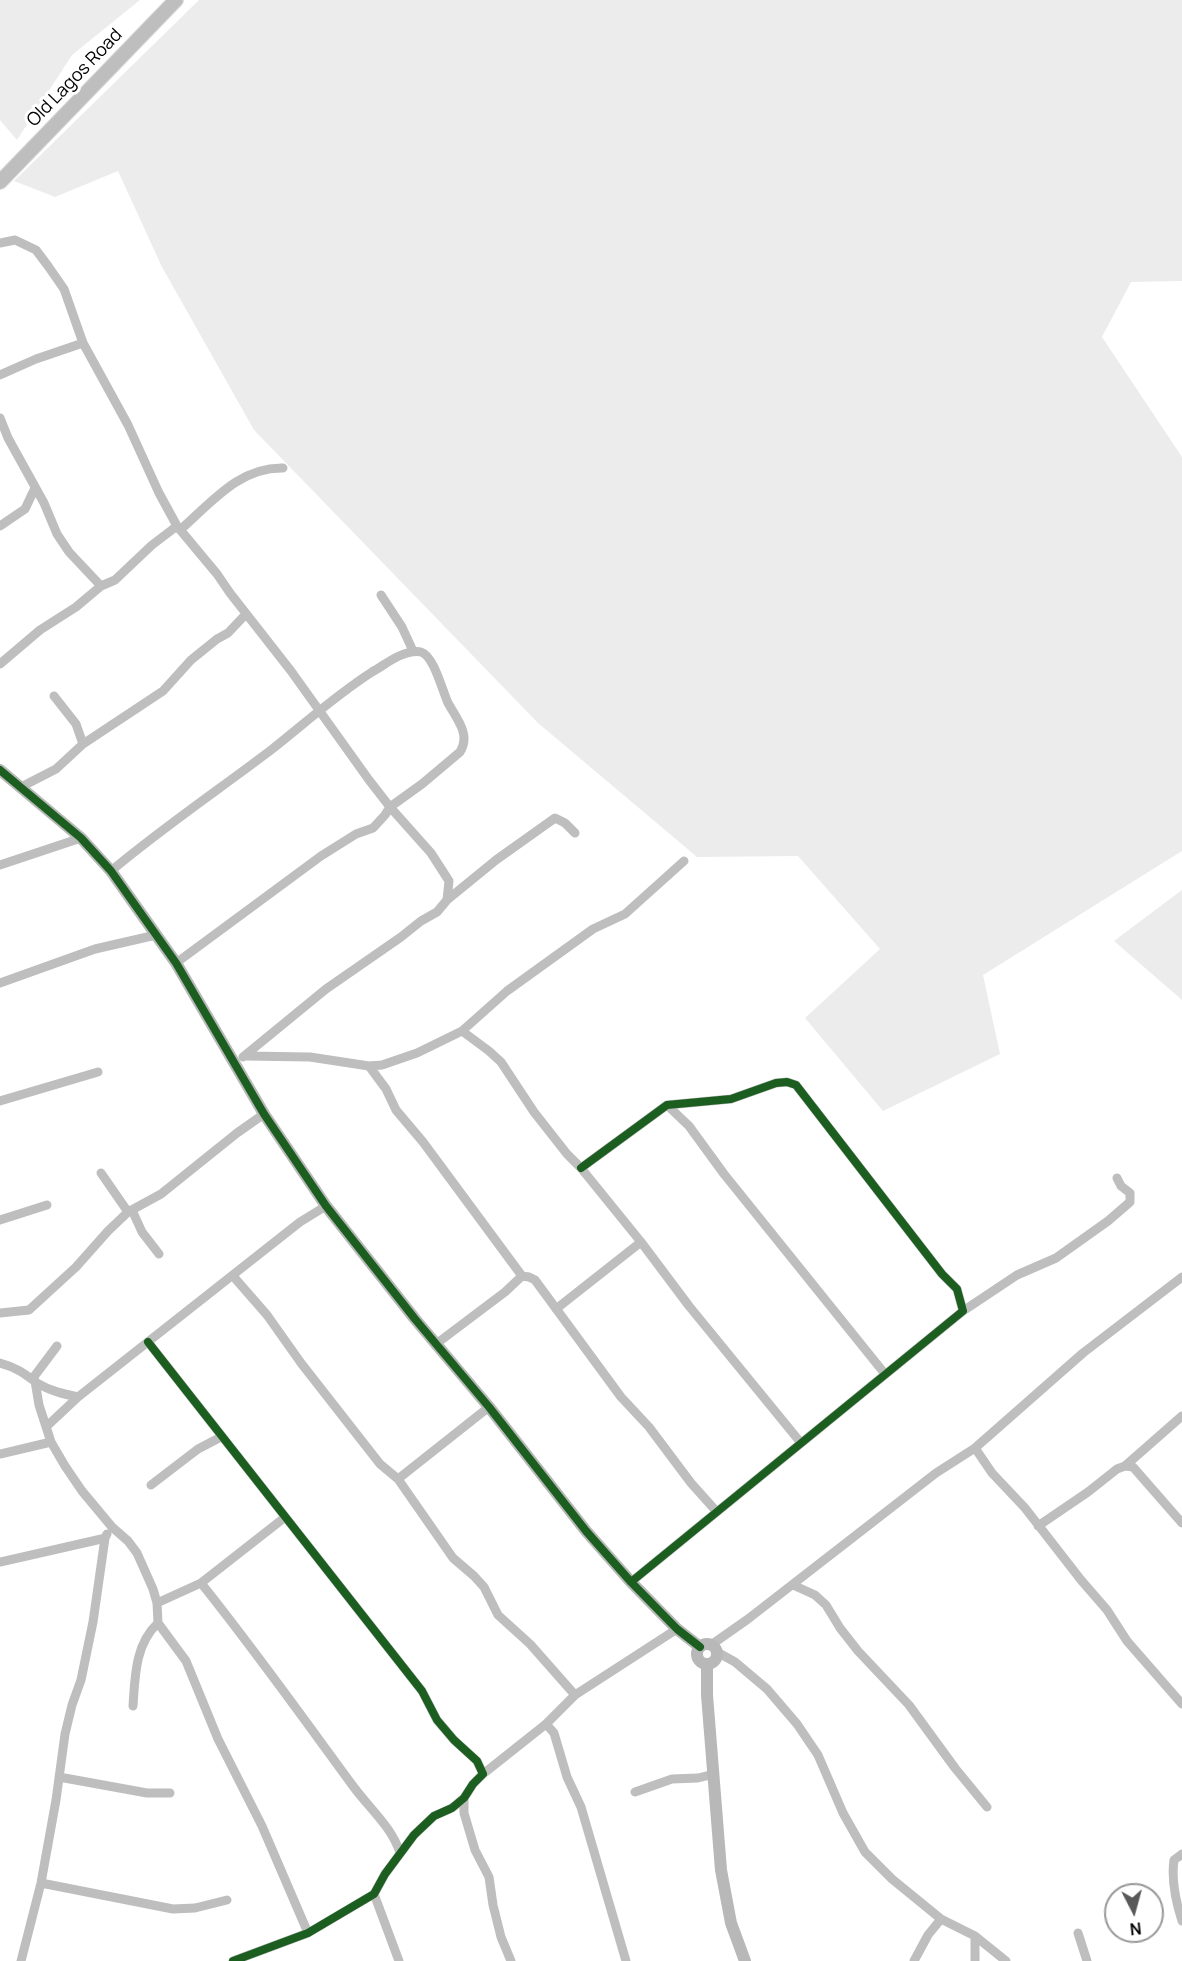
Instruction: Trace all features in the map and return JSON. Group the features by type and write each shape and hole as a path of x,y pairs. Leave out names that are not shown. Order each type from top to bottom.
{"main road":[{"name":"Old Lagos Road","path":"0,182 176,0"}],"street":[{"path":"0,243 15,240 36,250 64,289 83,344 128,425 159,494 179,528 291,671 390,807 431,853 447,875 450,884 447,900"},
{"path":"0,375 36,359 83,344"},
{"path":"0,418 8,438 44,503 57,534 69,552 101,586"},
{"path":"0,664 16,648 76,607 101,586 115,580 152,545 179,528 230,486 249,473 266,468 283,468"},
{"path":"0,526 25,509 35,488"},
{"path":"381,595 402,627 413,651"},
{"path":"21,787 56,769 83,744 163,691 191,660 228,633 246,614"},
{"path":"111,871 146,841 271,750 318,711 383,665 413,651 424,653 430,658 444,696 465,737 464,746 460,752 390,807 373,828 356,834 321,856 176,963"},
{"path":"54,696 76,724 83,744"},
{"path":"0,770 81,838 111,871 176,963 264,1114 326,1206 586,1531 677,1629 735,1662 767,1689 790,1715 818,1755 843,1813 865,1852 892,1879 941,1919 975,1936 1006,1961"},
{"path":"233,1062 246,1056 316,996 437,912 447,900 496,860 555,818 565,823 575,833"},
{"path":"0,865 81,838"},
{"path":"246,1056 309,1057 369,1066 382,1065 417,1053 462,1030 507,991 593,929 625,914 684,861"},
{"path":"0,983 95,948 156,935"},
{"path":"462,1030 501,1062 534,1112 567,1154 641,1242 689,1306 801,1443"},
{"path":"369,1066 386,1089 396,1110 423,1142 522,1276 535,1280 621,1397 649,1427 691,1483 717,1512"},
{"path":"0,1101 98,1072"},
{"path":"581,1168 667,1105 731,1099 776,1083 787,1082 796,1085 942,1274 957,1289 963,1311"},
{"path":"667,1105 689,1126 724,1174 885,1374"},
{"path":"0,1313 29,1310 76,1267 108,1231 130,1211 161,1194 264,1114"},
{"path":"101,1173 159,1254"},
{"path":"631,1582 963,1311 1017,1275 1056,1258 1108,1221 1130,1202 1130,1193 1121,1186 1117,1178"},
{"path":"0,1220 47,1205"},
{"path":"47,1426 78,1396 300,1222 326,1206"},
{"path":"556,1309 641,1242"},
{"path":"233,1276 267,1315 301,1363 380,1464 398,1479 448,1551 484,1587 498,1615 530,1644 575,1695"},
{"path":"436,1344 505,1292 522,1276"},
{"path":"707,1664 698,1658 698,1651 709,1648 928,1479 956,1458 975,1448 1083,1353 1182,1277"},
{"path":"148,1342 422,1691 437,1719 454,1740 477,1761 483,1774"},
{"path":"57,1346 34,1380 51,1442 82,1491 112,1527 128,1540 137,1553 153,1589 157,1603 158,1623 186,1662 218,1739 262,1826 308,1933"},
{"path":"0,1363 15,1367 60,1393 78,1396"},
{"path":"398,1479 489,1407"},
{"path":"1038,1526 1117,1469 1125,1466 1182,1416"},
{"path":"151,1485 198,1449 221,1437"},
{"path":"0,1454 51,1442"},
{"path":"975,1448 992,1473 1009,1490 1107,1610 1126,1641 1182,1704"},
{"path":"1125,1466 1133,1467 1182,1523"},
{"path":"157,1603 201,1583 284,1518"},
{"path":"21,1961 41,1883 60,1777 64,1734 81,1680 93,1622 105,1538 112,1527"},
{"path":"0,1568 4,1561 105,1538"},
{"path":"201,1583 393,1836 400,1853"},
{"path":"793,1585 815,1595 826,1605 858,1651 909,1705 987,1807"},
{"path":"133,1706 136,1665 144,1642 158,1623"},
{"path":"233,1961 308,1933 374,1894 400,1853 424,1824 464,1798 483,1774 546,1724 575,1695 677,1629"},
{"path":"707,1664 715,1659 709,1648"},
{"path":"707,1664 722,1870 732,1923 745,1961"},
{"path":"546,1724 554,1733 567,1777 581,1807 626,1961"},
{"path":"635,1792 672,1779 698,1778 714,1774"},
{"path":"60,1777 147,1792 170,1793"},
{"path":"464,1798 464,1813 475,1850 489,1877 498,1926 511,1961"},
{"path":"1182,1854 1174,1860 1173,1866 1174,1889 1182,1921"},
{"path":"41,1883 173,1909 195,1908 227,1900"},
{"path":"374,1894 399,1961"},
{"path":"914,1961 928,1935 941,1919"},
{"path":"1078,1933 1087,1961"},
{"path":"975,1936 975,1961"}],"shaded area":[{"path":"0,0 140,0 72,55 17,140 0,120"},
{"path":"199,0 1182,0 1182,281 1131,282 1102,337 1182,457 1182,851 983,975 1000,1054 883,1111 805,1018 880,949 798,856 697,857 538,723 254,430 162,267 118,171 55,197 14,181"},
{"path":"1182,890 1182,1000 1114,941"}],"cycle path":[{"path":"0,770 81,838 111,871 176,963 264,1114 326,1206 586,1531 677,1629 700,1647"},
{"path":"581,1168 667,1105 731,1099 776,1083 787,1082 796,1085 942,1274 957,1289 963,1311 631,1582"},
{"path":"148,1342 422,1691 437,1720 477,1761 483,1774 464,1798 452,1808 434,1816 414,1835 385,1874 374,1894 308,1933 233,1961"}]}
